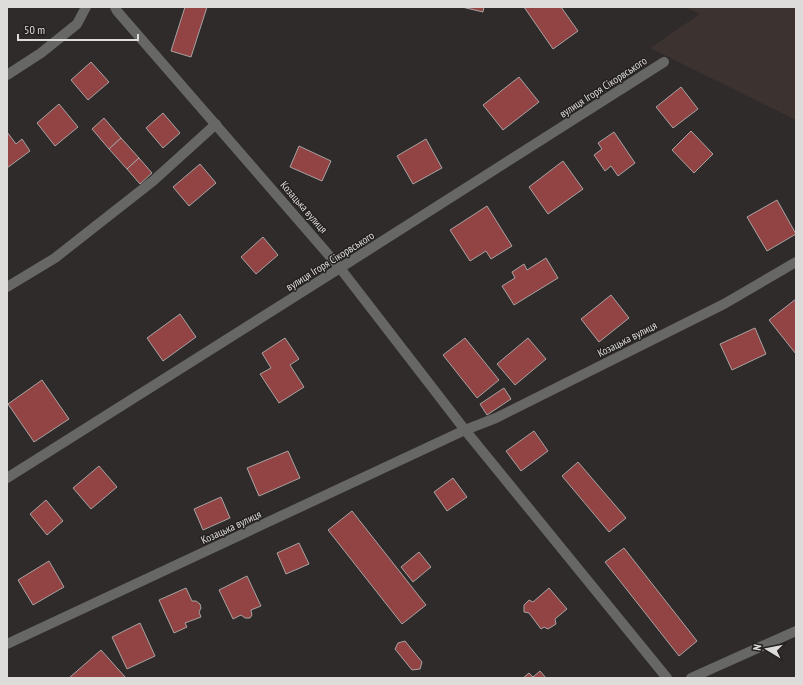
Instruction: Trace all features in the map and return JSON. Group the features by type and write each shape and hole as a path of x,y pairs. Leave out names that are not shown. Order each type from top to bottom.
{"street":[{"path":"7,74 41,53 77,24 86,7"},
{"name":"Козацька вулиця","path":"115,7 340,268 465,430 667,678"},
{"name":"вулиця Ігоря Сікорвського","path":"7,478 664,62"},
{"path":"7,287 61,253 153,181 216,124"},
{"name":"Козацька вулиця","path":"7,644 465,430 496,418 724,304 796,262"},
{"path":"691,678 796,631"}],"shaded area":[{"path":"685,7 796,7 796,120 650,48 700,14"}],"building":[{"path":"185,7 207,7 191,57 171,51"},
{"path":"462,7 484,7 483,12"},
{"path":"524,7 561,7 578,31 553,49"},
{"path":"91,62 109,82 88,100 71,80"},
{"path":"519,77 539,102 503,130 483,105"},
{"path":"681,87 698,109 673,128 656,107"},
{"path":"59,104 78,127 55,146 37,123"},
{"path":"163,113 180,133 163,148 146,128"},
{"path":"104,118 121,138 109,149 92,129"},
{"path":"691,131 713,154 694,173 672,150"},
{"path":"7,132 16,144 22,139 30,151 7,168"},
{"path":"614,132 635,163 618,176 611,166 605,171 594,155 602,149 598,143"},
{"path":"121,138 139,158 127,169 109,149"},
{"path":"426,139 442,168 413,184 397,156"},
{"path":"299,146 331,161 322,181 290,167"},
{"path":"139,158 152,173 140,184 127,169"},
{"path":"563,161 583,189 548,214 529,187"},
{"path":"200,164 216,183 189,206 173,187"},
{"path":"777,200 796,234 767,251 747,217"},
{"path":"487,206 512,246 491,259 486,251 470,261 450,230"},
{"path":"263,237 278,255 256,274 241,257"},
{"path":"546,258 558,278 514,305 502,286 515,278 512,272 524,264 527,270"},
{"path":"611,295 629,318 599,342 581,319"},
{"path":"796,299 796,354 769,320"},
{"path":"180,314 196,337 163,361 147,338"},
{"path":"755,328 766,354 732,370 720,344"},
{"path":"285,338 299,359 290,365 304,387 279,403 260,374 271,368 262,353"},
{"path":"465,338 499,380 477,398 443,355"},
{"path":"528,338 546,359 515,385 497,364"},
{"path":"42,380 69,419 34,442 8,404"},
{"path":"504,388 511,399 487,415 480,404"},
{"path":"534,431 548,451 521,471 506,451"},
{"path":"288,451 300,478 259,496 247,468"},
{"path":"578,462 626,518 609,532 562,476"},
{"path":"99,466 117,487 91,509 73,488"},
{"path":"453,478 467,497 447,511 434,492"},
{"path":"221,497 230,518 203,530 194,509"},
{"path":"46,500 63,521 47,535 30,514"},
{"path":"352,511 426,605 402,624 328,530"},
{"path":"299,543 309,564 286,574 277,553"},
{"path":"624,548 697,641 679,656 605,562"},
{"path":"419,552 431,567 413,582 401,567"},
{"path":"49,561 64,587 33,605 18,580"},
{"path":"247,576 261,606 251,610 252,615 250,618 245,618 241,615 233,619 219,590"},
{"path":"186,588 192,601 196,601 200,604 201,608 199,612 201,617 185,623 187,627 174,633 159,600"},
{"path":"549,588 567,609 555,619 556,624 548,629 544,627 541,629 529,613 524,612 524,605 529,600 533,602"},
{"path":"140,623 155,656 127,669 112,637"},
{"path":"405,641 422,662 420,669 412,670 395,649 398,643"},
{"path":"101,650 126,678 69,678"},
{"path":"540,671 546,678 523,678 529,673 533,677"}]}
